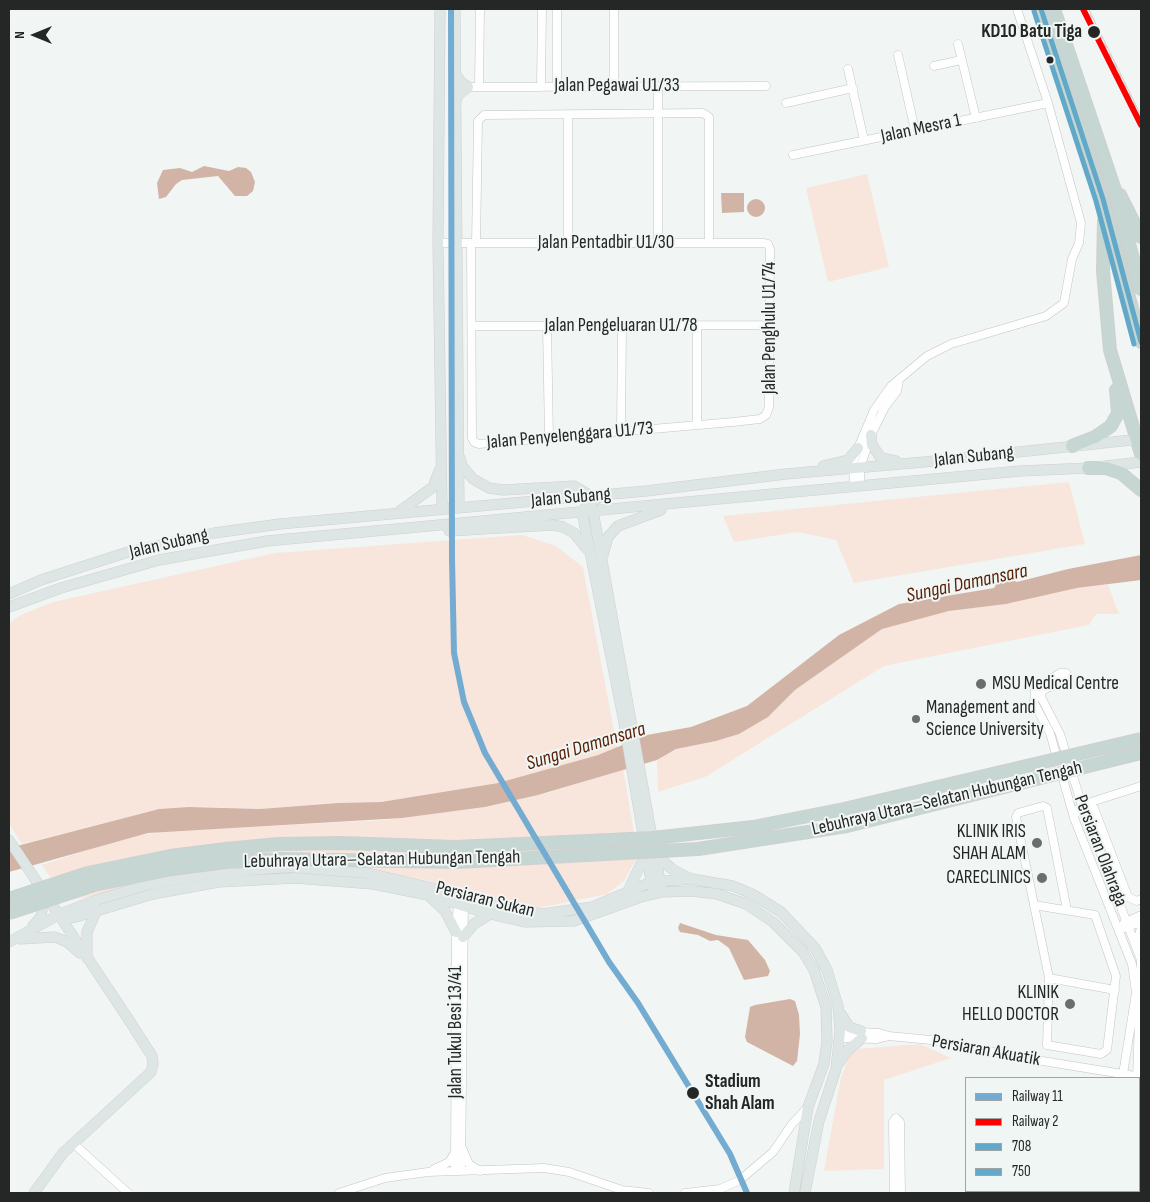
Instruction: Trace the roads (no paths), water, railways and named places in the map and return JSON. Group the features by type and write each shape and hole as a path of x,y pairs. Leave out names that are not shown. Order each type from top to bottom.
{"highway":[{"path":"1041,9 1103,199 1141,342"},
{"path":"1054,9 1115,190 1141,289"},
{"path":"1115,190 1128,207 1141,238"},
{"path":"1072,446 1104,432 1116,420 1118,399 1110,350 1103,271 1103,199"},
{"path":"1110,350 1139,439 1141,454"},
{"path":"1088,468 1106,468 1121,473 1141,490"},
{"name":"Lebuhraya Utara–Selatan Hubungan Tengah","path":"9,899 88,873 170,856 234,848 278,844 342,843 465,846 652,838 753,828 844,810 1141,738"},
{"name":"Lebuhraya Utara–Selatan Hubungan Tengah","path":"9,913 94,885 172,869 226,862 281,859 457,862 698,849 847,826 1141,753"}],"main road":[{"path":"439,9 438,243 442,509 450,516 476,522"},
{"path":"432,526 450,516 459,508 455,9"},
{"path":"455,73 461,82 468,87 458,96 455,102"},
{"path":"871,435 872,445 881,458 924,462"},
{"name":"Jalan Subang","path":"588,506 603,495 786,474 856,469 1139,439"},
{"path":"786,474 848,460 858,448"},
{"path":"458,452 462,466 473,479 489,488 504,490 574,486 588,506 602,561 639,786 656,855 658,893"},
{"path":"398,513 433,487 441,460"},
{"name":"Jalan Subang","path":"9,607 98,576 176,556 267,541 476,522 588,506 679,504 1020,471 1088,468 1141,462"},
{"name":"Jalan Subang","path":"9,594 41,580 128,552 214,533 280,524 573,498 588,506"},
{"path":"602,561 608,537 618,526 679,504"},
{"path":"588,506 590,554 627,717"},
{"path":"413,528 437,532 553,525 563,527 574,533 590,554"},
{"path":"9,588 41,580"},
{"path":"639,786 645,855 656,882"},
{"path":"10,842 60,914 87,959 143,1042 152,1056 153,1064 151,1072 73,1143 34,1193"},
{"path":"628,891 645,855"},
{"path":"656,855 672,869 692,879"},
{"name":"Persiaran Sukan","path":"10,941 60,914 85,904 150,884 211,873 289,868 367,873 462,899 506,909 542,914 592,907 628,891 656,882 692,879 733,886 752,894 781,912 815,948 827,970 838,1006 836,1069 819,1121 805,1193"},
{"name":"Persiaran Sukan","path":"60,914 69,918 153,894 219,882 295,878 373,884 428,896 462,899 490,914 525,922 574,921 658,893 692,891 717,894 758,912 786,933 803,952 814,970 826,1008 827,1041 824,1064 808,1107 794,1193"},
{"path":"46,894 70,904 85,904"},
{"path":"26,932 41,917 46,894"},
{"path":"428,896 445,911 460,934 490,914"},
{"path":"87,959 86,932 97,910"},
{"path":"10,941 40,936 55,937 67,942 87,959"},
{"path":"836,1069 846,1052 861,1035 844,1023 838,1006"},
{"path":"824,1064 838,1034 826,1008"}],"street":[{"path":"479,87 480,9"},
{"path":"541,86 542,9"},
{"path":"557,9 557,86"},
{"path":"614,9 614,86"},
{"path":"857,487 858,448 874,410 891,386 927,356 951,344 1046,316 1064,303 1072,259 1079,243 1081,223 1048,103 1017,9"},
{"path":"958,44 976,118"},
{"path":"898,55 914,130"},
{"path":"934,66 961,60"},
{"path":"848,69 864,140"},
{"path":"658,86 658,243"},
{"name":"Jalan Pegawai U1/33","path":"468,87 766,86"},
{"path":"786,103 853,88"},
{"name":"Jalan Mesra 1","path":"793,155 1048,103"},
{"path":"568,243 568,114 703,113 709,116 709,243"},
{"name":"Jalan Penyelenggara U1/73","path":"568,114 484,116 478,121 472,326 472,438 474,442 479,444 760,419 769,407"},
{"name":"Jalan Pentadbir U1/30","path":"438,243 764,243 768,244 770,249"},
{"name":"Jalan Penghulu U1/74","path":"769,407 770,249"},
{"name":"Jalan Pengeluaran U1/78","path":"472,326 770,325"},
{"path":"547,326 549,438"},
{"path":"621,431 622,326"},
{"path":"697,326 697,425"},
{"path":"856,469 885,407 898,391 899,380"},
{"name":"Persiaran Olahraga","path":"1121,1076 1136,993 1132,964 1074,818 1050,733 1034,703 1035,689 1060,673 1066,673 1064,679 1042,691 1040,697 1060,734 1083,808 1141,960 1138,1077"},
{"path":"1074,818 1076,811 1141,786"},
{"path":"1067,910 1045,807 1016,814 1049,978 1046,1041 1050,1047 1101,1054 1107,1050 1116,976 1095,915"},
{"path":"1083,808 1094,808 1128,897 1137,901 1141,899"},
{"name":"Jalan Tukul Besi 13/41","path":"458,1171 462,899"},
{"path":"1034,905 1095,915 1111,909"},
{"path":"1118,928 1141,915"},
{"path":"1128,924 1141,922"},
{"path":"1136,946 1141,928"},
{"path":"1049,978 1114,990"},
{"name":"Persiaran Akuatik","path":"838,1034 861,1035 879,1033 889,1036 931,1040 1121,1076 1138,1077"},
{"path":"1106,1072 1125,1060"},
{"path":"686,1193 720,1189 740,1180 773,1152 792,1124 808,1107"},
{"path":"894,1193 893,1122 896,1118 900,1122 901,1193"},
{"path":"73,1143 128,1193"},
{"path":"428,1172 449,1162 458,1147 469,1164 480,1171"},
{"path":"339,1193 385,1178 428,1172 544,1168 569,1172 622,1190 649,1193"}],"railway":[{"path":"1087,9 1141,119"}],"rail line":[{"name":"11","path":"451,9 452,559 454,653 464,702 485,753 609,962 638,1003 730,1154 747,1193"},
{"name":"2","path":"1083,9 1141,125"}],"place":[{"name":"KD10 Batu Tiga","path":"1094,32"},
{"name":"MSU Medical Centre","path":"981,684"},
{"name":"Management and Science University","path":"916,719"},
{"name":"KLINIK IRIS SHAH ALAM","path":"1037,843"},
{"name":"CARECLINICS","path":"1042,878"},
{"name":"KLINIK HELLO DOCTOR","path":"1070,1004"},
{"name":"Stadium Shah Alam","path":"693,1093"}],"water label":[{"name":"Sungai Damansara","path":"967,584"},
{"name":"Sungai Damansara","path":"586,747"}]}
